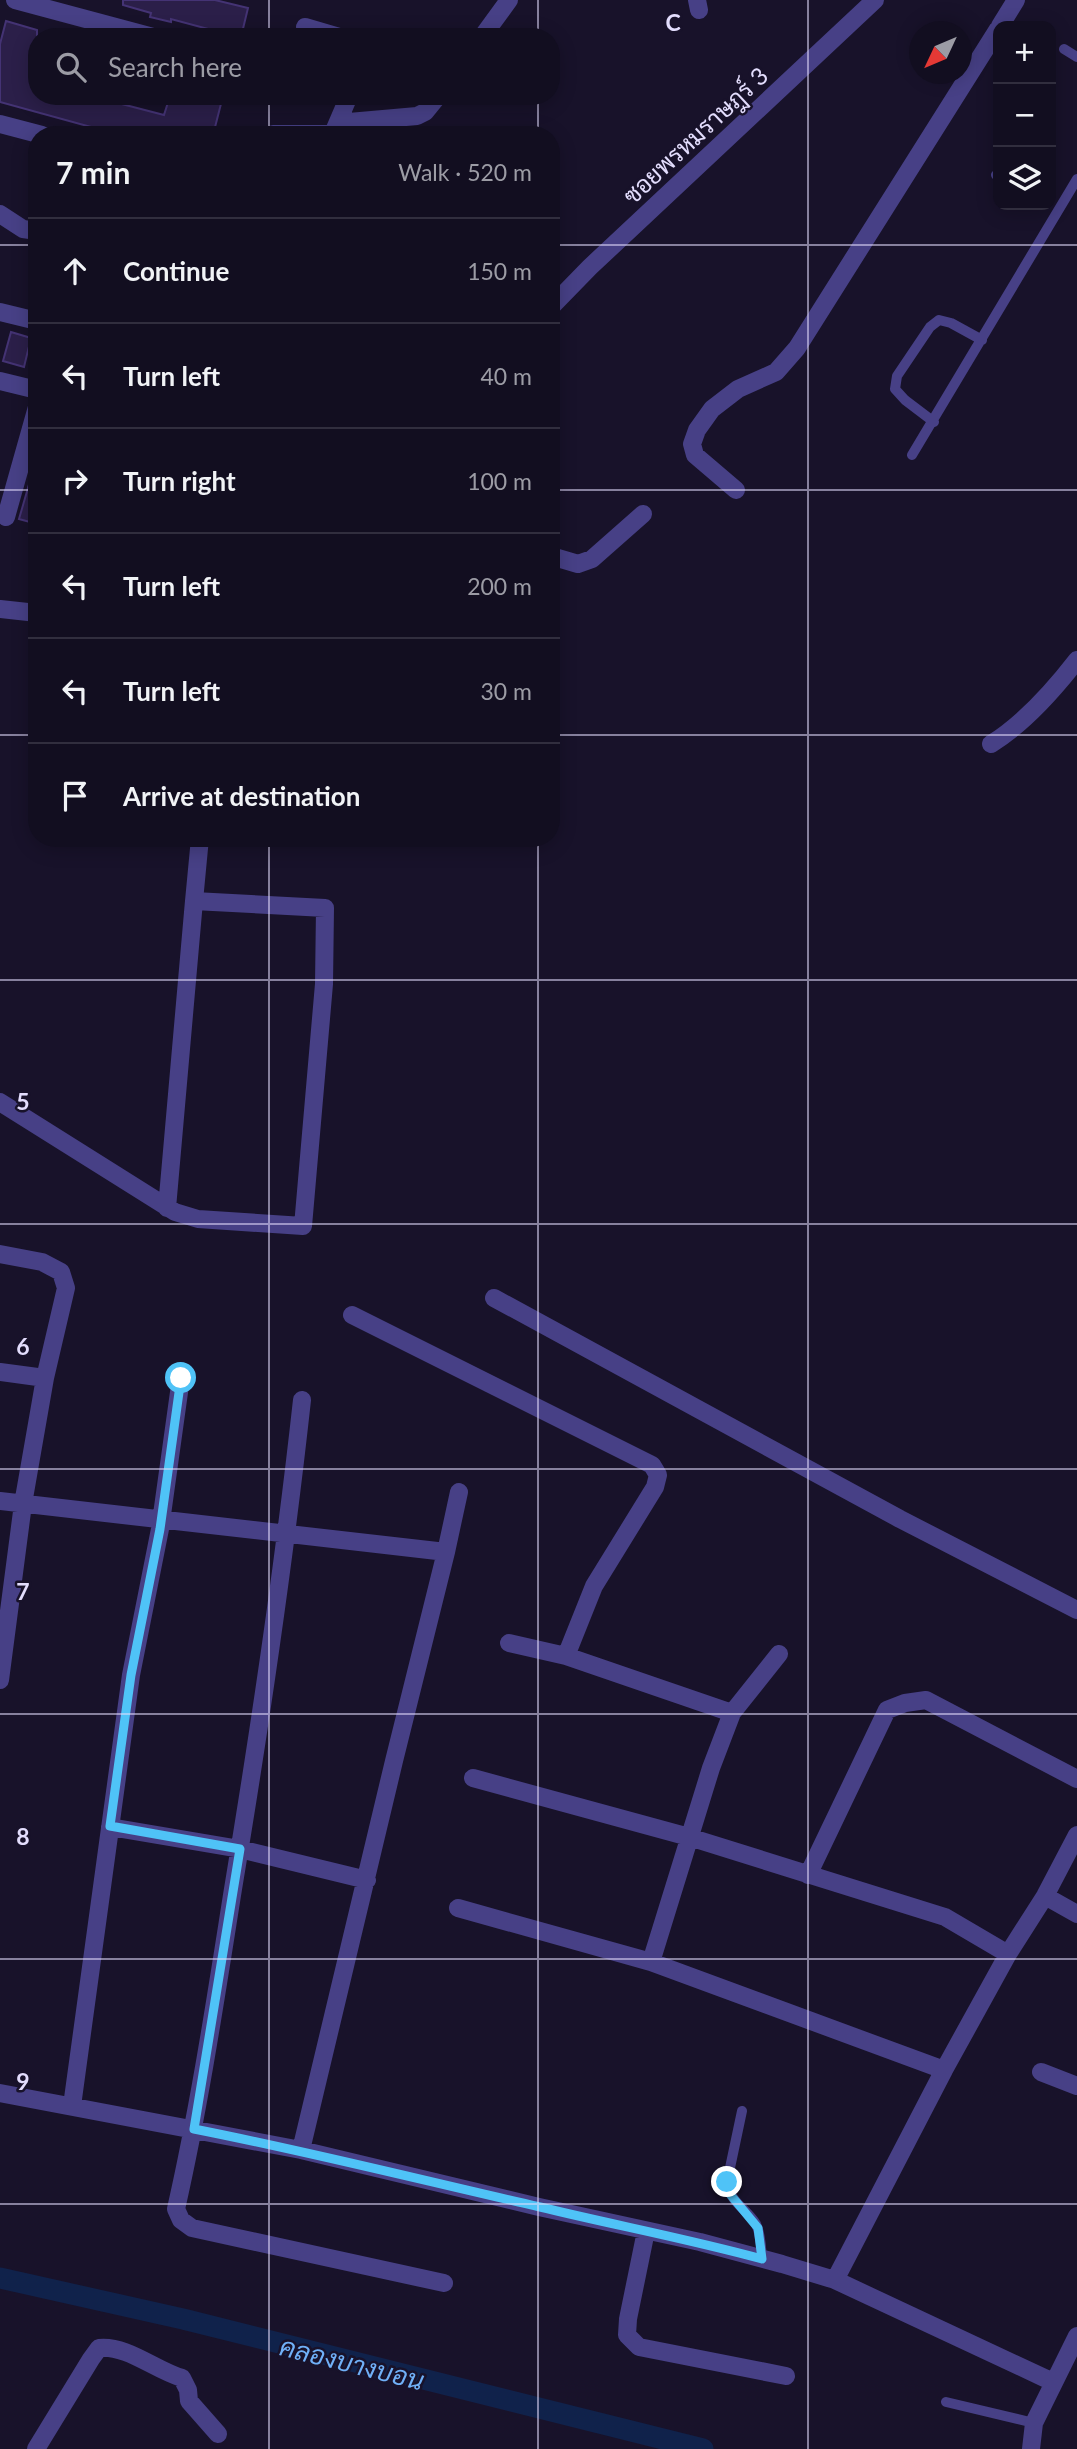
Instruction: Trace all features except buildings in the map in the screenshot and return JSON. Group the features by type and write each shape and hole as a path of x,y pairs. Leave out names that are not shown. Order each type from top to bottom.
{"street":[{"path":"15,0 119,28"},
{"path":"489,28 509,0"},
{"name":"ซอยพรหมราษฎร์ 3","path":"560,298 875,0"},
{"path":"1003,21 1016,0"},
{"path":"305,26 311,28"},
{"path":"736,490 695,455 692,444 697,430 712,409 738,390 776,373 797,348 993,38"},
{"path":"336,126 345,105"},
{"path":"344,126 349,122 417,116 431,105"},
{"path":"0,124 28,131"},
{"path":"0,214 28,230"},
{"path":"0,312 28,319"},
{"path":"0,380 28,388"},
{"path":"6,517 28,439"},
{"path":"560,559 578,564 592,559 643,514"},
{"path":"0,609 28,612"},
{"path":"991,744 1008,733 1035,708 1077,660"},
{"path":"167,1208 199,847"},
{"path":"0,1102 167,1208 198,1219 303,1226 324,984 325,908 194,901"},
{"path":"0,1254 42,1262 61,1272 66,1288 45,1378 23,1504 4,1621 0,1680"},
{"path":"494,1298 900,1519 1077,1610"},
{"path":"352,1315 652,1465 657,1475 655,1487 594,1587 566,1656"},
{"path":"0,1372 45,1378"},
{"path":"72,2106 131,1675 161,1521 181,1378"},
{"path":"302,1400 288,1534 267,1681 194,2129 176,2208 181,2220 192,2228 444,2283"},
{"path":"301,2150 459,1492"},
{"path":"0,1501 446,1552"},
{"path":"509,1643 566,1656 732,1713"},
{"path":"651,1962 711,1768 732,1713 779,1654"},
{"path":"808,1875 887,1710 905,1703 926,1700 1077,1779"},
{"path":"473,1779 689,1837 945,1917 1008,1954"},
{"path":"110,1826 240,1849 367,1880"},
{"path":"835,2280 944,2070 1008,1954 1045,1896 1077,1835"},
{"path":"1045,1896 1077,1914"},
{"path":"458,1908 651,1962 944,2070"},
{"path":"1041,2072 1077,2086"},
{"path":"0,2092 301,2150 762,2259 835,2280 1053,2382"},
{"path":"646,2231 627,2335 639,2347 786,2375"},
{"path":"1031,2449 1034,2423 1077,2336"},
{"path":"41,2447 90,2359 99,2348 112,2347 182,2378 188,2390 189,2401 218,2434"}],"lane":[{"path":"1064,49 1077,57"},
{"path":"1056,206 1077,179"},
{"path":"912,455 982,340 1053,210"},
{"path":"934,422 895,389 897,376 930,327 939,320 951,323 982,340"},
{"path":"742,2111 727,2182 729,2193 758,2228 762,2259"},
{"path":"946,2402 1034,2423"}],"waterway":[{"name":"คลองบางบอน","path":"0,2278 183,2319 703,2449"}],"route":[{"path":"181,1378 160,1529 131,1675 110,1826 240,1849 194,2129 301,2150 762,2259 758,2228 733,2200 727,2182"}]}
